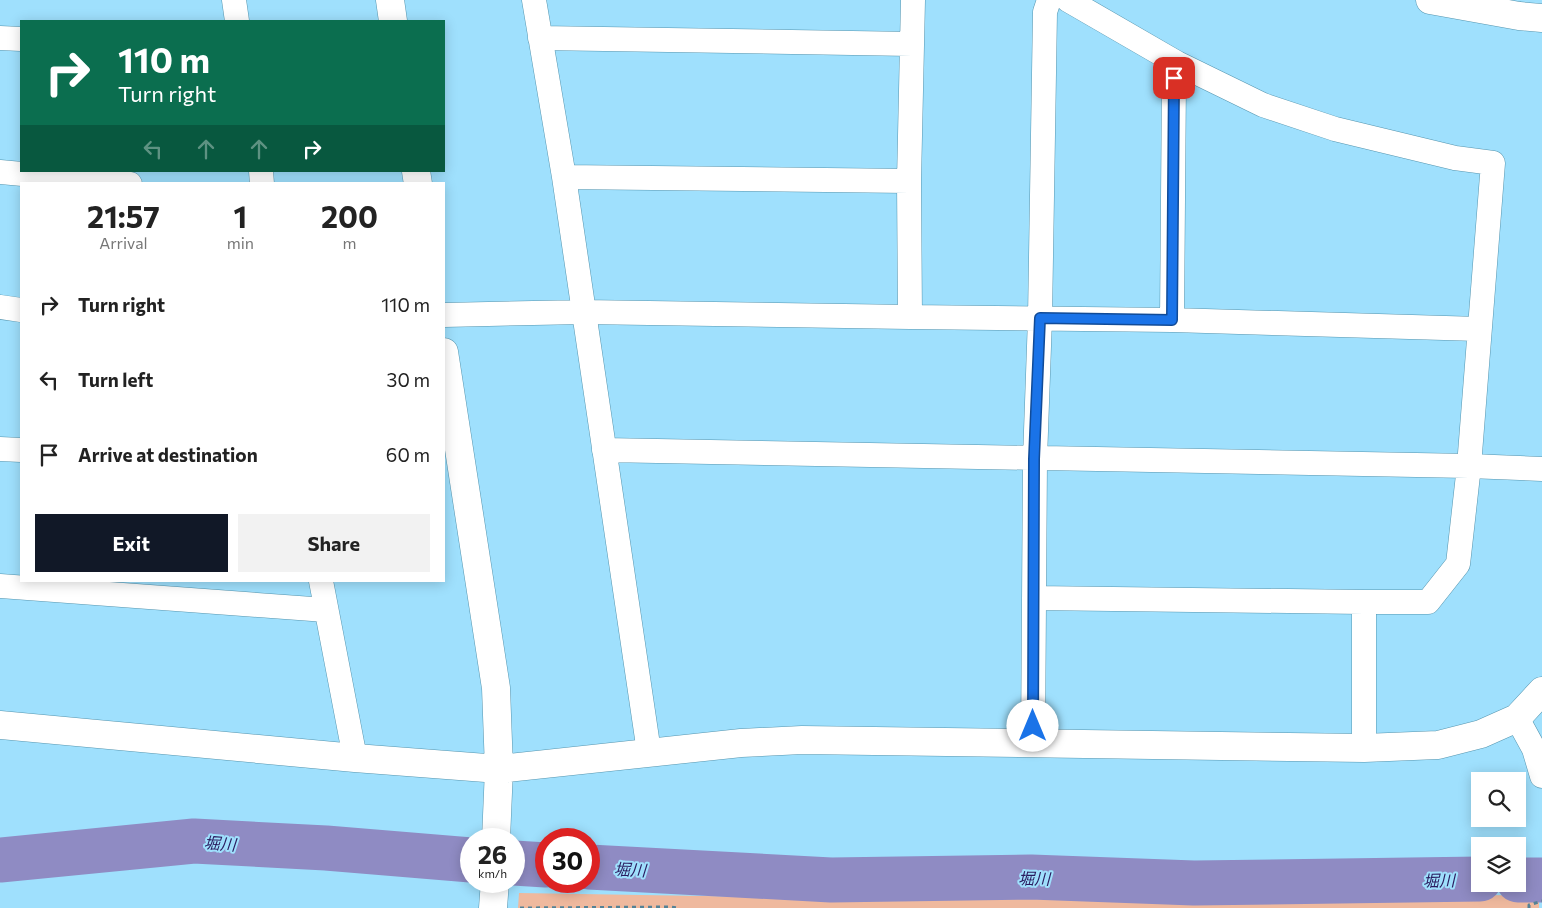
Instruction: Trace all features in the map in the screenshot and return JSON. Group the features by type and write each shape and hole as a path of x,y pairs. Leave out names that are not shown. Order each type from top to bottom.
{"street":[{"path":"234,0 237,20"},
{"path":"390,0 393,20"},
{"path":"534,0 564,177 649,752"},
{"path":"910,318 909,181 913,0"},
{"path":"1033,744 1034,459 1040,318 1045,22 1048,0"},
{"path":"1034,598 1428,602 1458,564 1469,466 1493,162 1455,158 1335,129 1263,105 1177,63 1068,0"},
{"path":"1430,0 1519,16 1542,18"},
{"path":"0,38 20,40"},
{"path":"540,38 912,44"},
{"path":"1172,320 1174,78 1177,63"},
{"path":"0,172 108,182"},
{"path":"564,177 909,181"},
{"path":"0,307 20,310"},
{"path":"445,315 583,312 910,318 1040,318 1479,329"},
{"path":"445,358 496,688 499,769 496,828"},
{"path":"0,449 20,450"},
{"path":"604,450 1469,466 1542,469"},
{"path":"321,582 355,758"},
{"path":"0,586 326,610"},
{"path":"1364,602 1364,748"},
{"path":"0,725 355,758 499,769 741,743 802,740 1364,748 1438,745 1482,734 1517,718 1542,691"},
{"path":"1517,718 1534,749 1542,776"}],"path":[{"path":"494,899 679,908"},
{"path":"1529,908 1529,905 1542,901"}],"shaded area":[{"path":"967,891 1187,904 1371,896 1539,895 1539,908 518,908 519,893 768,897"}],"waterway":[{"name":"堀川","path":"0,860 194,841 326,848 460,859"},
{"name":"堀川","path":"525,864 535,864"},
{"name":"堀川","path":"600,868 831,880 1031,877 1194,883 1471,879"},
{"name":"堀川","path":"1526,880 1542,880"}],"route":[{"path":"1033,726 1034,459 1040,318 1172,320 1174,78"}]}
